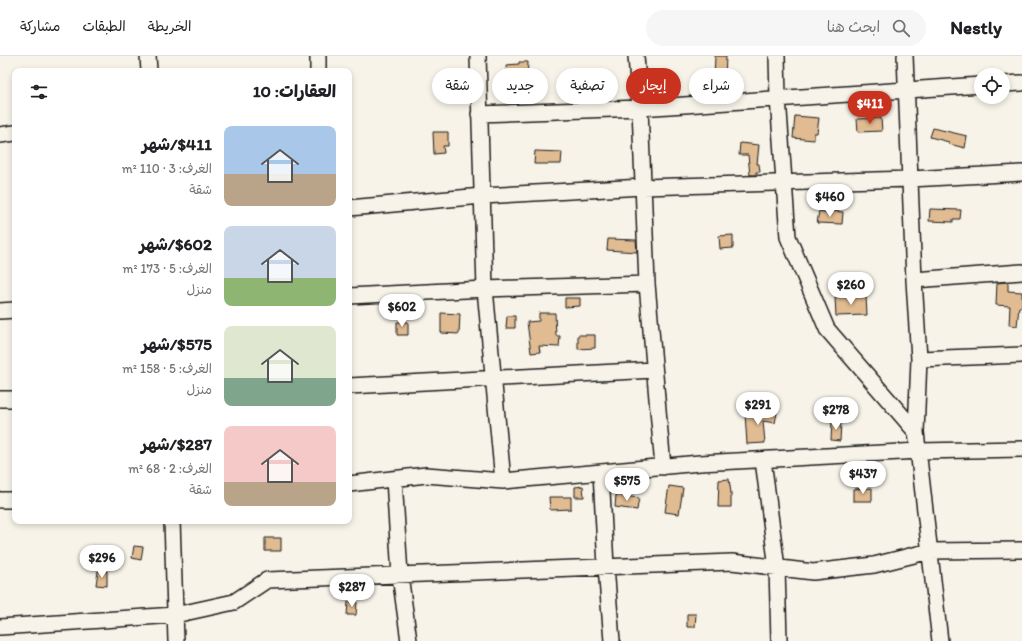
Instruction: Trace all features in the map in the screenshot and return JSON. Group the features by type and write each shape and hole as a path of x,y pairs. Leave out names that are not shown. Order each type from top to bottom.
{"street":[{"path":"148,56 149,68"},
{"path":"318,56 318,68"},
{"path":"478,56 485,289 503,481"},
{"path":"636,56 640,108 648,284 663,467"},
{"path":"777,56 778,98 788,237 827,329 916,432"},
{"path":"905,56 914,280 919,359 916,432 940,641"},
{"path":"1010,84 1022,83"},
{"path":"479,114 640,108 974,85"},
{"path":"0,135 12,133"},
{"path":"352,208 482,196 643,187 910,179 1022,173"},
{"path":"914,280 1022,272"},
{"path":"352,296 485,289 648,284"},
{"path":"0,311 12,310"},
{"path":"919,359 1022,356"},
{"path":"352,386 654,370"},
{"path":"0,399 12,399"},
{"path":"352,484 426,476 503,481 763,460 919,451 1022,449"},
{"path":"763,460 777,568 779,641"},
{"path":"601,472 612,641"},
{"path":"394,479 400,575 409,641"},
{"path":"0,500 12,500"},
{"path":"172,524 176,641"},
{"path":"0,627 175,615 234,602 267,580 732,562 813,572 874,565 930,551 1022,550"}],"building":[{"path":"715,56 726,56 726,68 714,68"},
{"path":"519,62 528,62 528,68 506,68 506,65 519,64"},
{"path":"795,116 819,118 817,133 814,133 814,140 793,138"},
{"path":"881,118 882,131 858,132 857,119"},
{"path":"933,128 967,136 965,148 930,137"},
{"path":"433,132 448,132 448,146 443,146 444,153 434,154"},
{"path":"740,143 759,145 757,164 759,164 760,172 756,172 756,175 750,175 748,155 739,155"},
{"path":"535,151 562,152 561,164 534,164"},
{"path":"930,209 961,210 960,219 953,219 953,222 929,221"},
{"path":"819,211 829,213 830,211 843,212 842,224 817,223"},
{"path":"733,235 733,248 720,249 719,236"},
{"path":"608,239 636,240 637,252 607,250"},
{"path":"997,283 1008,283 1008,291 1022,292 1022,307 1019,307 1017,326 1009,325 1010,306 996,305"},
{"path":"835,297 866,297 867,315 836,316"},
{"path":"565,298 580,298 580,306 565,307"},
{"path":"441,313 460,314 459,334 441,333"},
{"path":"539,313 555,313 556,336 560,336 559,347 539,346 540,352 531,353 527,322 539,321"},
{"path":"507,316 515,316 515,328 506,328"},
{"path":"397,322 408,322 408,335 397,335"},
{"path":"578,335 595,335 595,348 578,349"},
{"path":"762,410 777,413 775,423 763,421 765,443 747,444 745,413 761,412"},
{"path":"832,422 841,422 840,441 831,440"},
{"path":"729,479 731,507 718,507 719,480"},
{"path":"583,486 584,497 575,497 575,487"},
{"path":"669,486 683,488 679,514 665,512"},
{"path":"872,488 872,501 853,501 853,489"},
{"path":"616,495 639,498 637,510 615,507"},
{"path":"549,497 571,497 571,509 550,510"},
{"path":"265,538 281,538 281,551 265,551"},
{"path":"134,546 143,547 141,560 132,558"},
{"path":"98,571 107,571 107,586 96,585"},
{"path":"348,602 357,602 356,615 347,615"},
{"path":"687,614 696,614 695,627 687,627"}]}
